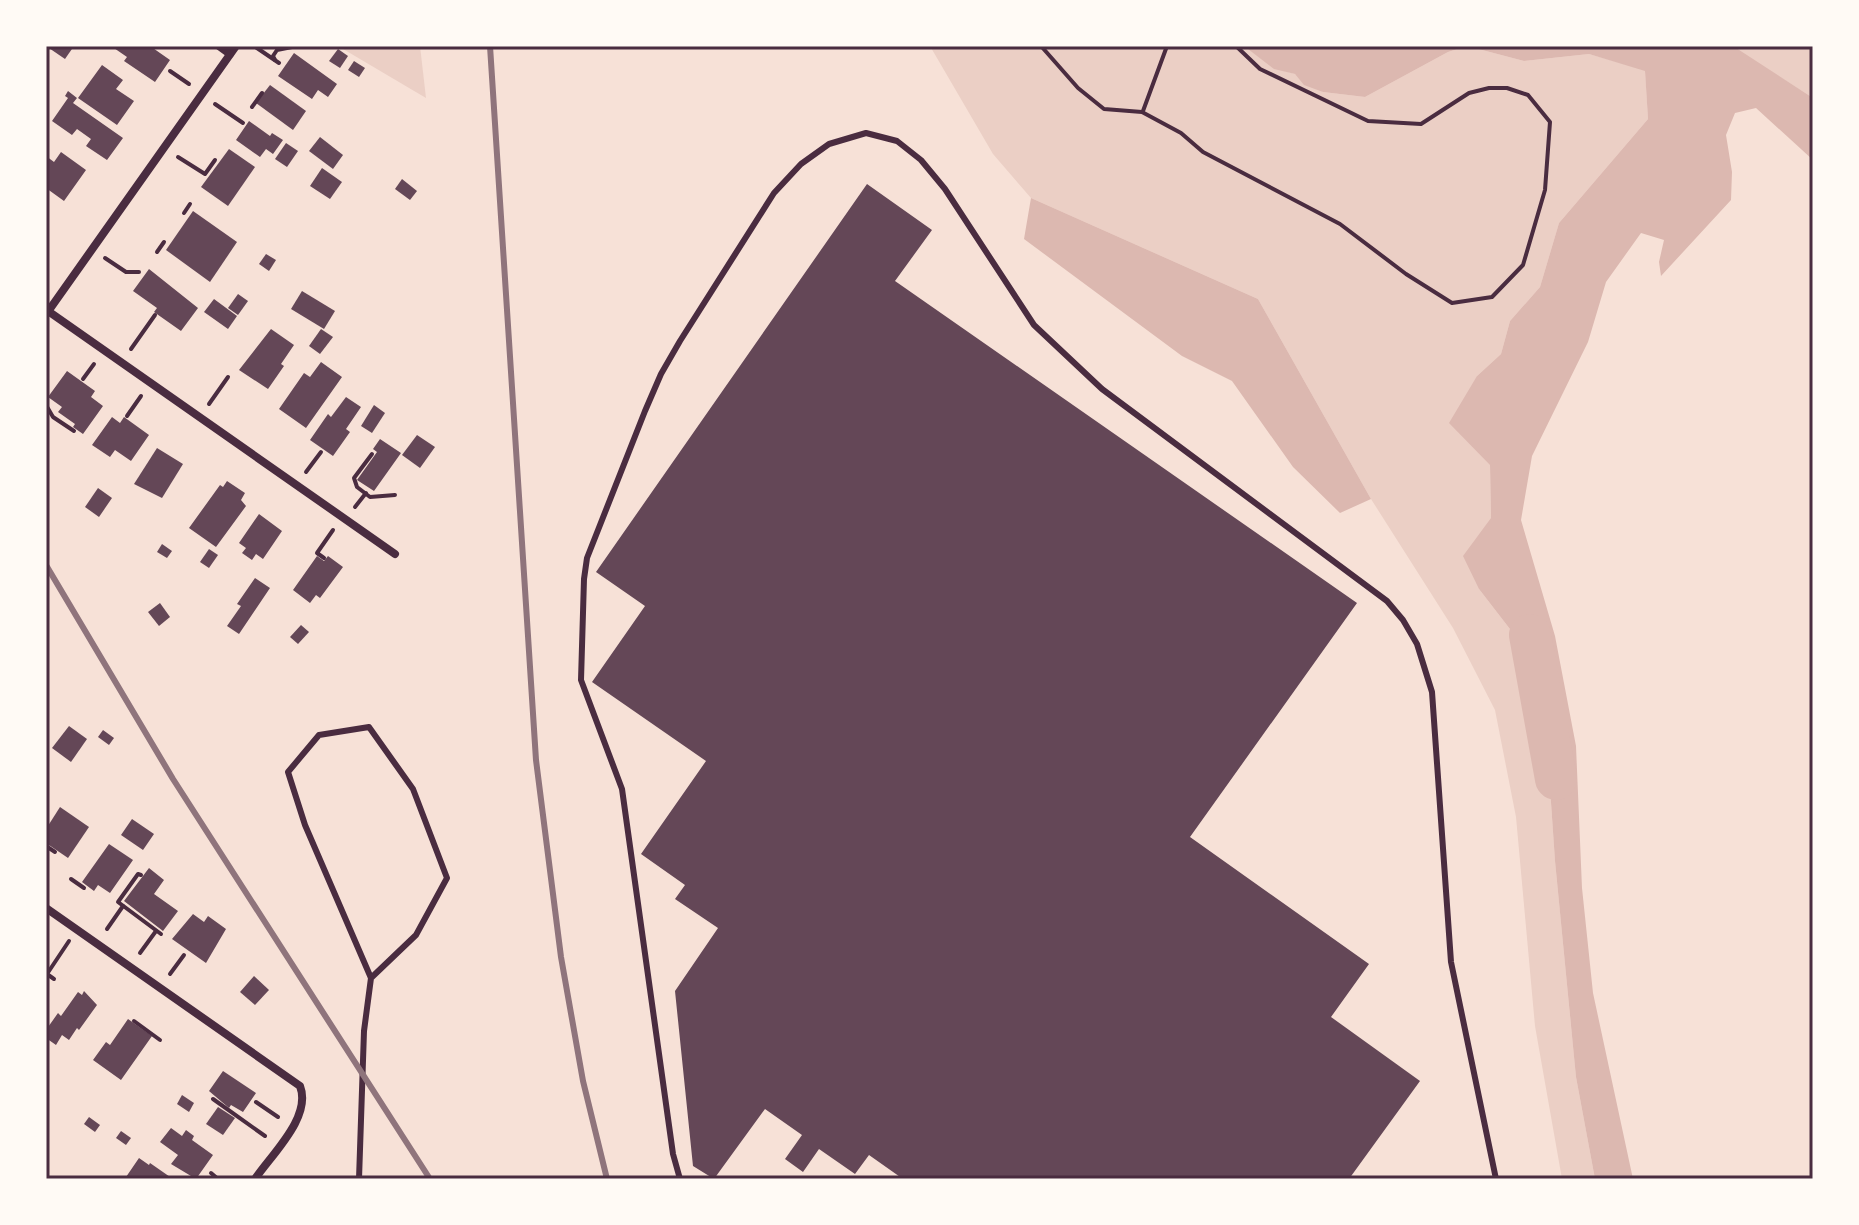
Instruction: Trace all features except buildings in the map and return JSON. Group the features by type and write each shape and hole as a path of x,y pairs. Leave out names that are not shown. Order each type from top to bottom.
{"street":[{"path":"219,46 233,50 47,312 395,554"},
{"path":"46,908 300,1086 303,1101 300,1116 255,1179"}],"lane":[{"path":"680,1179 673,1154 622,789 581,680 587,558 661,374 774,193 801,164 829,144 866,133 897,141 921,160 945,189 1034,325 1059,351 1102,389 1387,601 1403,620 1417,644 1432,692 1451,962 1496,1179"},
{"path":"359,1179 364,1031 371,978 305,825 288,772 319,735 369,727 413,789 447,878 416,935 371,978"}],"path":[{"path":"254,46 277,61 273,56 277,50 297,46"},
{"path":"1041,46 1078,88 1104,109 1142,112 1181,133 1203,152 1340,224 1406,274 1452,303 1492,297 1523,265 1545,190 1550,122 1528,95 1518,90 1489,88 1469,93 1421,124 1368,121 1260,69 1236,46"},
{"path":"1142,112 1167,46"},
{"path":"170,71 189,84"},
{"path":"252,107 262,93"},
{"path":"215,104 243,123"},
{"path":"178,157 205,174 215,160"},
{"path":"184,213 190,204"},
{"path":"157,252 164,242"},
{"path":"105,258 126,272 139,272"},
{"path":"130,350 155,315"},
{"path":"83,379 94,364"},
{"path":"209,404 228,377"},
{"path":"127,416 141,396"},
{"path":"46,405 53,417 74,431"},
{"path":"306,472 321,452"},
{"path":"372,454 354,478 357,487 370,497 395,495"},
{"path":"355,508 366,493"},
{"path":"324,558 317,553 333,530"},
{"path":"46,846 55,852"},
{"path":"140,953 159,932 118,902 138,874 141,875"},
{"path":"71,879 84,888"},
{"path":"107,929 123,906"},
{"path":"54,979 47,974 69,941"},
{"path":"170,974 184,955"},
{"path":"134,1021 160,1040"},
{"path":"213,1099 265,1136"},
{"path":"256,1102 278,1117"},
{"path":"211,1173 218,1179"}],"shaded area":[{"path":"338,46 420,46 426,98"},
{"path":"930,46 1244,46 1274,68 1295,74 1323,92 1365,97 1448,52 1467,46 1524,61 1589,54 1645,70 1648,119 1559,223 1540,287 1510,321 1501,354 1477,376 1490,465 1491,518 1479,589 1513,633 1544,700 1555,861 1576,1077 1595,1179 1562,1179 1535,1026 1516,817 1495,710 1453,628 1371,499 1258,299 1031,198 993,154"},
{"path":"1244,46 1467,46 1448,52 1365,97 1323,92 1304,85 1295,74 1274,69"},
{"path":"1467,46 1733,46 1813,98 1813,160 1756,108 1735,113 1726,135 1732,172 1731,200 1661,276 1659,262 1664,240 1641,233 1606,282 1588,342 1532,456 1521,520 1555,636 1576,746 1582,888 1593,993 1633,1179 1595,1179 1576,1077 1555,861 1544,700 1513,633 1479,589 1463,556 1491,518 1490,465 1449,423 1477,376 1501,354 1510,321 1540,287 1559,223 1648,119 1645,71 1589,54 1524,61"},
{"path":"1733,46 1813,46 1813,98 1739,51"},
{"path":"1031,198 1258,299 1371,499 1340,513 1293,467 1232,381 1182,356 1024,239"}],"waterway":[{"path":"1530,635 1556,779"}],"railway":[{"path":"490,46 536,760 561,957 583,1081 607,1179"},
{"path":"46,565 173,779 430,1179"}]}
